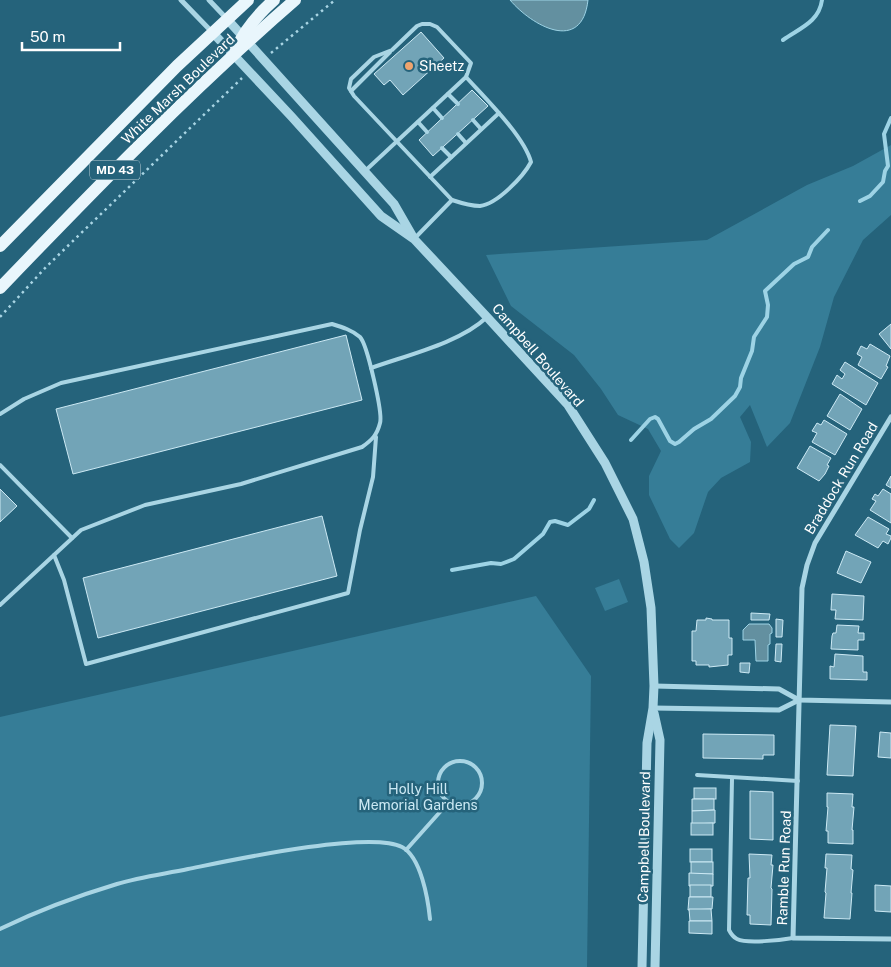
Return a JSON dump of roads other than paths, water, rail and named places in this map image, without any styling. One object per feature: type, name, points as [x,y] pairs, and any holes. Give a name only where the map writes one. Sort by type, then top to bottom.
[{"type":"main road","name":"White Marsh Boulevard","points":[[0,246],[177,66],[248,0]]},
{"type":"main road","points":[[234,55],[245,39],[256,15],[274,0]]},
{"type":"main road","name":"White Marsh Boulevard","points":[[245,39],[295,0]]},
{"type":"main road","name":"White Marsh Boulevard","points":[[0,288],[93,191],[234,55]]},
{"type":"street","name":"Campbell Boulevard","points":[[181,0],[382,216],[414,239],[568,405],[605,463],[633,519],[644,562],[651,608],[654,686],[653,708],[647,743],[642,967]]},
{"type":"street","name":"Campbell Boulevard","points":[[209,0],[394,204],[414,239]]},
{"type":"street","name":"Braddock Run Road","points":[[799,700],[802,588],[807,565],[815,543],[824,527],[891,417]]},
{"type":"street","points":[[654,686],[779,689],[799,700],[891,702]]},
{"type":"street","points":[[653,708],[779,710],[799,700]]},
{"type":"street","name":"Ramble Run Road","points":[[799,700],[793,938],[891,939]]},
{"type":"street","name":"Campbell Boulevard","points":[[653,708],[660,740],[655,967]]},
{"type":"lane","points":[[351,91],[417,26],[422,24],[430,24],[437,27],[471,63],[466,78],[365,171]]},
{"type":"lane","points":[[392,50],[374,57],[351,79],[349,88],[396,142],[452,200],[481,206],[492,202],[526,172],[531,162],[528,153],[499,113],[466,78]]},
{"type":"lane","points":[[448,94],[458,104]]},
{"type":"lane","points":[[433,108],[442,118]]},
{"type":"lane","points":[[430,177],[499,113]]},
{"type":"lane","points":[[473,120],[481,129]]},
{"type":"lane","points":[[418,122],[427,132]]},
{"type":"lane","points":[[458,134],[466,143]]},
{"type":"lane","points":[[442,148],[451,157]]},
{"type":"lane","points":[[414,239],[452,200]]},
{"type":"lane","points":[[371,368],[458,337],[476,327],[487,317]]},
{"type":"lane","points":[[0,414],[24,399],[62,383],[332,324],[348,329],[361,338],[371,368],[381,421],[376,437],[373,477],[360,530],[348,593],[86,664],[64,580],[54,555]]},
{"type":"lane","points":[[0,605],[81,530],[145,505],[241,484],[334,457],[362,447],[376,437]]},
{"type":"lane","points":[[0,464],[72,538]]},
{"type":"lane","points":[[455,761],[464,761],[472,764],[482,778],[482,790],[478,797],[472,803],[465,805],[459,806],[448,803],[441,796],[438,789],[438,776],[441,770],[447,764],[455,761]]},
{"type":"lane","points":[[697,775],[798,781]]},
{"type":"lane","points":[[732,778],[729,930],[734,937],[743,940],[793,938]]},
{"type":"lane","points":[[406,850],[448,803]]},
{"type":"lane","points":[[0,929],[62,903],[118,884],[245,857],[338,844],[390,843],[406,850],[418,866],[430,919]]},
{"type":"waterway","points":[[783,40],[813,19],[820,8],[822,0]]},
{"type":"waterway","points":[[860,201],[870,196],[883,182],[888,166],[884,134],[891,118]]},
{"type":"waterway","points":[[631,440],[650,419],[655,417],[670,441],[675,444],[711,419],[735,396],[752,351],[754,337],[767,317],[768,305],[765,291],[794,264],[808,257],[812,247],[828,230]]},
{"type":"waterway","points":[[452,570],[491,563],[501,564],[514,559],[543,534],[550,522],[555,521],[568,525],[589,509],[594,500]]},
{"type":"place","name":"Sheetz","points":[[409,66]]},
{"type":"park label","name":"Holly Hill Memorial Gardens","points":[[418,798]]}]
